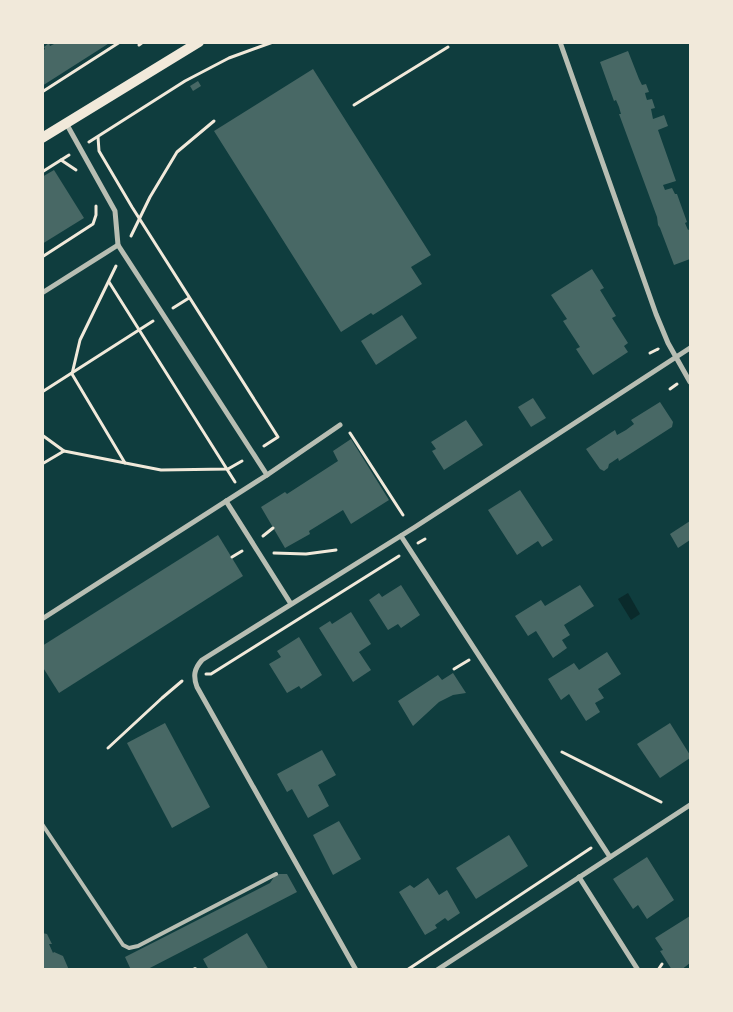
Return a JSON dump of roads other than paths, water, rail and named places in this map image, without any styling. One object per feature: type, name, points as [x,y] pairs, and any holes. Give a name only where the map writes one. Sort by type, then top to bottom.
[{"type":"main road","points":[[42,138],[198,42]]},
{"type":"street","points":[[560,42],[656,314],[668,343],[690,382]]},
{"type":"street","points":[[66,123],[115,211],[118,244],[267,475]]},
{"type":"street","points":[[42,293],[118,244]]},
{"type":"street","points":[[356,970],[197,687],[194,675],[198,665],[202,660],[401,536],[690,348]]},
{"type":"street","points":[[42,620],[267,475],[338,426]]},
{"type":"street","points":[[226,501],[291,604]]},
{"type":"street","points":[[401,536],[610,857]]},
{"type":"street","points":[[437,970],[690,805]]},
{"type":"street","points":[[579,877],[638,970]]},
{"type":"lane","points":[[42,824],[123,945],[129,948],[138,946],[276,874]]},
{"type":"water","points":[[628,593],[640,614],[631,620],[618,599]]}]
